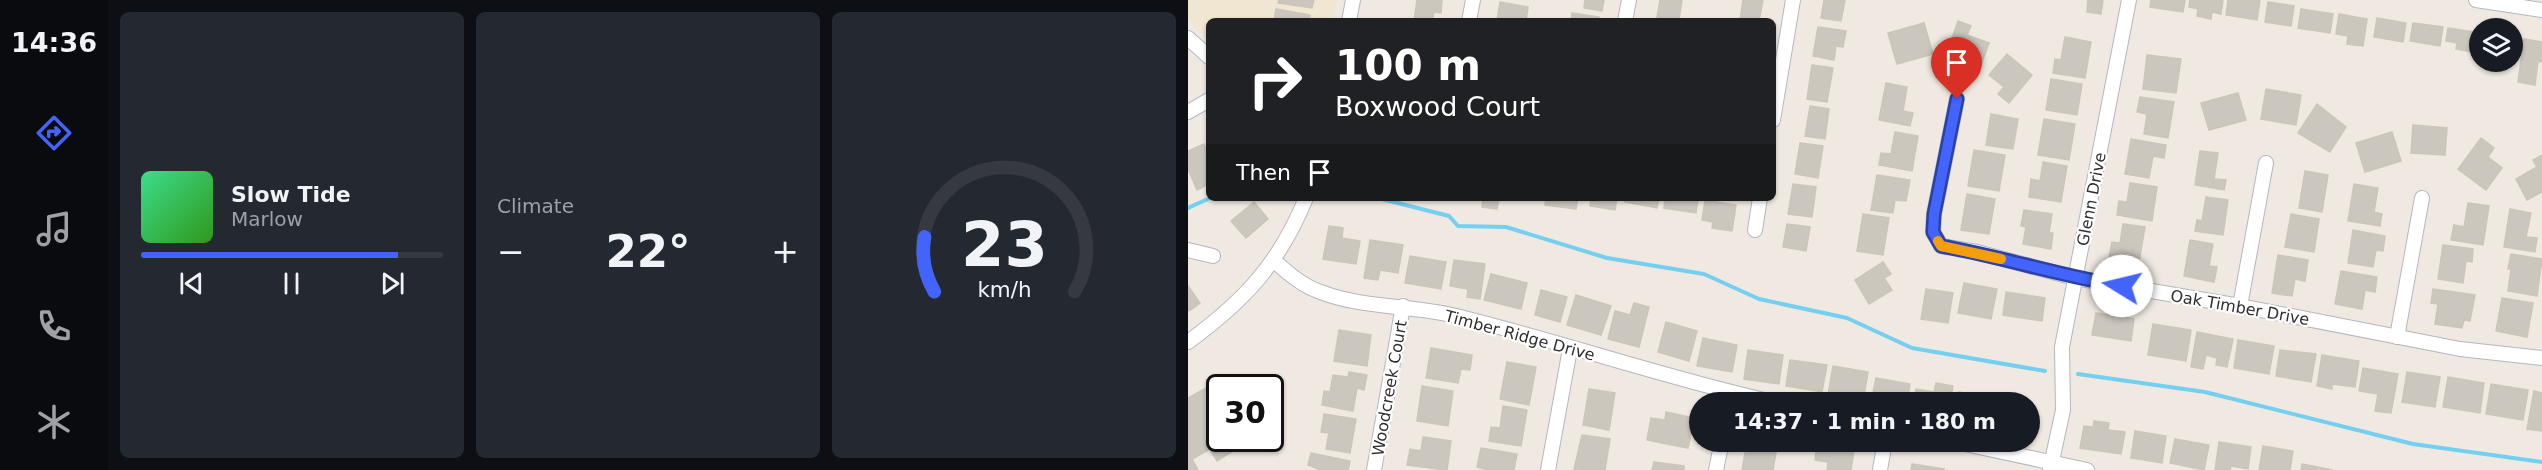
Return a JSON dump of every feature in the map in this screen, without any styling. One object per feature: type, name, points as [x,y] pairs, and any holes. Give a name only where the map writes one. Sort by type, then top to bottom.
[{"type":"street","points":[[1350,18],[1353,0]]},
{"type":"street","points":[[1470,18],[1473,0]]},
{"type":"street","points":[[1626,18],[1629,0]]},
{"type":"street","points":[[1776,102],[1793,0]]},
{"type":"street","name":"Glenn Drive","points":[[2051,466],[2063,410],[2062,347],[2129,0]]},
{"type":"street","points":[[2476,0],[2542,10]]},
{"type":"street","points":[[1188,38],[1206,54]]},
{"type":"street","name":"Oak Timber Drive","points":[[1957,99],[1934,214],[1933,232],[1941,246],[1977,252],[2075,278],[2240,306],[2460,349],[2542,358]]},
{"type":"street","points":[[1188,112],[1206,102]]},
{"type":"street","points":[[2240,306],[2266,163]]},
{"type":"street","points":[[2397,337],[2422,198]]},
{"type":"street","points":[[1188,342],[1227,313],[1255,285],[1273,260],[1304,201]]},
{"type":"street","points":[[1755,230],[1760,201]]},
{"type":"street","points":[[1188,250],[1213,256]]},
{"type":"street","name":"Timber Ridge Drive","points":[[1273,260],[1290,275],[1317,291],[1367,303],[1403,306],[1451,315],[1713,392]]},
{"type":"street","name":"Woodcreek Court","points":[[1374,470],[1403,306]]},
{"type":"street","points":[[1548,470],[1570,349]]},
{"type":"street","points":[[1716,470],[1720,452]]},
{"type":"street","points":[[1880,470],[1883,452]]},
{"type":"street","points":[[1995,452],[2051,466],[2087,470]]},
{"type":"shaded area","points":[[1188,0],[1337,0],[1334,18],[1206,18],[1206,39],[1188,19]]},
{"type":"building","points":[[1279,0],[1314,0],[1312,8],[1278,3]]},
{"type":"building","points":[[1417,0],[1442,0],[1441,13],[1434,12],[1433,18],[1414,18]]},
{"type":"building","points":[[1585,0],[1604,0],[1602,11],[1584,8]]},
{"type":"building","points":[[1660,0],[1682,0],[1679,18],[1657,17]]},
{"type":"building","points":[[1743,0],[1763,0],[1760,18],[1740,18]]},
{"type":"building","points":[[1824,0],[1845,0],[1841,21],[1821,18]]},
{"type":"building","points":[[2088,0],[2103,0],[2101,14],[2087,12]]},
{"type":"building","points":[[2151,0],[2185,0],[2183,12],[2150,7]]},
{"type":"building","points":[[2190,0],[2223,0],[2221,14],[2212,12],[2211,19],[2197,16],[2198,9],[2189,7]]},
{"type":"building","points":[[2228,0],[2260,0],[2257,20],[2226,15]]},
{"type":"building","points":[[1500,2],[1528,7],[1526,18],[1497,18]]},
{"type":"building","points":[[2268,2],[2294,6],[2291,26],[2265,22]]},
{"type":"building","points":[[1276,9],[1310,15],[1310,18],[1274,18]]},
{"type":"building","points":[[2301,9],[2333,14],[2330,33],[2298,28]]},
{"type":"building","points":[[1572,13],[1599,17],[1599,18],[1571,18]]},
{"type":"building","points":[[2339,14],[2367,19],[2363,46],[2347,44],[2348,36],[2336,34]]},
{"type":"building","points":[[2377,18],[2406,23],[2403,42],[2374,37]]},
{"type":"building","points":[[1958,21],[1971,26],[1967,35],[1989,43],[1981,65],[1947,53]]},
{"type":"building","points":[[1924,23],[1933,54],[1897,64],[1888,33]]},
{"type":"building","points":[[2413,23],[2443,27],[2440,46],[2410,41]]},
{"type":"building","points":[[1818,27],[1846,31],[1843,47],[1836,46],[1834,60],[1813,56]]},
{"type":"building","points":[[2448,28],[2469,31],[2469,51],[2456,49],[2457,43],[2446,41]]},
{"type":"building","points":[[2065,37],[2091,42],[2085,78],[2053,73],[2055,59],[2061,60]]},
{"type":"building","points":[[2524,39],[2542,42],[2542,62],[2538,61],[2535,85],[2518,82],[2519,72],[2523,72]]},
{"type":"building","points":[[2007,54],[2032,75],[2009,103],[1998,94],[2004,87],[1989,75]]},
{"type":"building","points":[[2147,55],[2181,59],[2176,93],[2143,89]]},
{"type":"building","points":[[1812,65],[1833,68],[1827,102],[1807,99]]},
{"type":"building","points":[[2051,79],[2082,84],[2077,115],[2046,110]]},
{"type":"building","points":[[1886,83],[1907,87],[1903,111],[1913,113],[1910,126],[1879,120]]},
{"type":"building","points":[[2266,89],[2301,95],[2296,125],[2261,119]]},
{"type":"building","points":[[2238,93],[2246,120],[2209,130],[2201,103]]},
{"type":"building","points":[[2140,97],[2174,102],[2168,138],[2144,134],[2147,114],[2137,112]]},
{"type":"building","points":[[2317,104],[2346,127],[2330,152],[2298,133]]},
{"type":"building","points":[[1810,106],[1829,109],[1825,139],[1805,136]]},
{"type":"building","points":[[1991,114],[2018,119],[2013,149],[1986,145]]},
{"type":"building","points":[[2044,119],[2075,124],[2069,160],[2038,155]]},
{"type":"building","points":[[2413,125],[2447,128],[2445,155],[2411,153]]},
{"type":"building","points":[[1895,132],[1918,136],[1912,171],[1879,165],[1881,153],[1891,154]]},
{"type":"building","points":[[2392,132],[2401,161],[2365,172],[2356,143]]},
{"type":"building","points":[[2481,138],[2494,148],[2488,157],[2502,168],[2486,190],[2458,169]]},
{"type":"building","points":[[2131,139],[2166,145],[2164,158],[2153,156],[2149,178],[2125,174]]},
{"type":"building","points":[[1800,143],[1823,146],[1818,178],[1795,174]]},
{"type":"building","points":[[1204,144],[1206,149],[1206,186],[1197,190],[1188,169],[1188,151]]},
{"type":"building","points":[[1974,150],[2005,155],[1999,191],[1968,186]]},
{"type":"building","points":[[2200,151],[2218,153],[2214,179],[2226,180],[2224,190],[2195,185]]},
{"type":"building","points":[[2542,155],[2542,192],[2527,200],[2516,179],[2537,167],[2533,160]]},
{"type":"building","points":[[2043,162],[2067,166],[2061,202],[2029,197],[2031,179],[2040,181]]},
{"type":"building","points":[[2305,171],[2328,175],[2322,212],[2299,208]]},
{"type":"building","points":[[1877,175],[1910,180],[1906,201],[1895,200],[1893,213],[1871,210]]},
{"type":"building","points":[[2130,183],[2157,187],[2152,221],[2117,215],[2119,201],[2127,202]]},
{"type":"building","points":[[1793,184],[1816,187],[1812,217],[1788,214]]},
{"type":"building","points":[[2354,184],[2378,188],[2374,212],[2382,214],[2380,226],[2348,221]]},
{"type":"building","points":[[1967,194],[1995,199],[1989,234],[1961,230]]},
{"type":"building","points":[[2206,197],[2228,200],[2223,235],[2195,231],[2197,220],[2202,221]]},
{"type":"building","points":[[1483,201],[1498,201],[1497,209],[1482,207]]},
{"type":"building","points":[[1546,201],[1577,201],[1576,209],[1545,205]]},
{"type":"building","points":[[1591,201],[1616,201],[1615,210],[1590,206]]},
{"type":"building","points":[[1625,201],[1658,201],[1657,208]]},
{"type":"building","points":[[1665,201],[1698,201],[1696,213],[1664,208]]},
{"type":"building","points":[[1705,201],[1736,205],[1732,231],[1712,228],[1713,222],[1702,220]]},
{"type":"building","points":[[1254,202],[1268,219],[1246,238],[1231,221]]},
{"type":"building","points":[[2468,203],[2489,206],[2483,245],[2451,240],[2454,225],[2464,227]]},
{"type":"building","points":[[2510,209],[2531,213],[2526,237],[2537,238],[2535,252],[2504,247]]},
{"type":"building","points":[[2024,210],[2052,214],[2049,233],[2053,233],[2051,249],[2023,244],[2026,227],[2021,226]]},
{"type":"building","points":[[1863,214],[1889,218],[1883,255],[1857,251]]},
{"type":"building","points":[[2291,214],[2319,219],[2314,252],[2285,247]]},
{"type":"building","points":[[1787,224],[1810,227],[1806,251],[1783,247]]},
{"type":"building","points":[[2123,224],[2145,227],[2139,262],[2109,257],[2112,242],[2120,243]]},
{"type":"building","points":[[1329,226],[1343,228],[1342,238],[1360,241],[1356,264],[1323,259]]},
{"type":"building","points":[[2353,230],[2385,236],[2383,251],[2376,250],[2373,267],[2348,263]]},
{"type":"building","points":[[1370,240],[1403,245],[1398,273],[1380,270],[1378,280],[1364,278]]},
{"type":"building","points":[[2190,240],[2213,244],[2209,266],[2217,267],[2214,282],[2184,276]]},
{"type":"building","points":[[2443,245],[2473,249],[2472,262],[2466,261],[2463,283],[2438,279]]},
{"type":"building","points":[[2511,254],[2542,259],[2537,296],[2508,291]]},
{"type":"building","points":[[2278,255],[2308,260],[2305,281],[2295,279],[2292,296],[2272,293]]},
{"type":"building","points":[[1410,256],[1446,262],[1441,289],[1405,283]]},
{"type":"building","points":[[1454,260],[1485,264],[1480,299],[1467,297],[1468,289],[1450,286]]},
{"type":"building","points":[[1883,262],[1891,274],[1884,278],[1892,290],[1869,304],[1855,280]]},
{"type":"building","points":[[2341,271],[2377,277],[2375,292],[2365,290],[2362,309],[2335,304]]},
{"type":"building","points":[[1491,274],[1527,283],[1521,309],[1484,300]]},
{"type":"building","points":[[1964,283],[1997,289],[1991,319],[1958,313]]},
{"type":"building","points":[[1188,286],[1200,303],[1189,311],[1188,310]]},
{"type":"building","points":[[1926,289],[1953,293],[1948,323],[1921,319]]},
{"type":"building","points":[[2433,289],[2475,295],[2470,321],[2464,320],[2462,328],[2435,324],[2438,304],[2431,303]]},
{"type":"building","points":[[1541,290],[1567,297],[1560,322],[1535,315]]},
{"type":"building","points":[[2006,292],[2045,298],[2042,321],[2003,315]]},
{"type":"building","points":[[1576,295],[1611,306],[1601,335],[1567,325]]},
{"type":"building","points":[[2502,298],[2533,303],[2527,337],[2496,331]]},
{"type":"building","points":[[1634,303],[1649,307],[1639,347],[1608,339],[1615,311],[1630,315]]},
{"type":"building","points":[[2096,313],[2134,319],[2131,341],[2092,335]]},
{"type":"building","points":[[1666,322],[1697,331],[1689,361],[1658,352]]},
{"type":"building","points":[[2153,324],[2191,330],[2186,361],[2148,355]]},
{"type":"building","points":[[1339,330],[1371,335],[1367,366],[1334,361]]},
{"type":"building","points":[[2197,332],[2233,339],[2227,367],[2216,365],[2217,358],[2206,355],[2203,369],[2191,367]]},
{"type":"building","points":[[1703,338],[1737,345],[1732,372],[1697,366]]},
{"type":"building","points":[[2238,340],[2274,346],[2269,374],[2234,368]]},
{"type":"building","points":[[1431,348],[1472,355],[1470,370],[1461,369],[1458,383],[1426,378]]},
{"type":"building","points":[[1748,350],[1783,355],[1779,384],[1744,379]]},
{"type":"building","points":[[2280,350],[2316,354],[2311,382],[2276,376]]},
{"type":"building","points":[[2322,355],[2359,361],[2355,387],[2332,384],[2332,389],[2317,386]]},
{"type":"building","points":[[1790,360],[1827,365],[1822,392],[1786,386]]},
{"type":"building","points":[[1507,362],[1536,367],[1529,405],[1500,399]]},
{"type":"building","points":[[1833,366],[1868,372],[1865,392],[1829,392]]},
{"type":"building","points":[[2363,368],[2398,374],[2391,413],[2375,411],[2378,394],[2359,391]]},
{"type":"building","points":[[1349,372],[1367,375],[1364,390],[1357,388],[1353,411],[1322,405],[1324,391],[1330,392],[1333,375],[1348,377]]},
{"type":"building","points":[[2407,372],[2440,377],[2435,407],[2402,402]]},
{"type":"building","points":[[2448,377],[2484,383],[2480,413],[2443,407]]},
{"type":"building","points":[[1876,378],[1910,384],[1909,392],[1873,392]]},
{"type":"building","points":[[1936,383],[1953,386],[1952,392],[1934,392]]},
{"type":"building","points":[[2491,384],[2528,390],[2523,420],[2486,414]]},
{"type":"building","points":[[1422,386],[1453,391],[1448,426],[1417,421]]},
{"type":"building","points":[[1206,388],[1206,451],[1192,459],[1198,470],[1188,470],[1188,398]]},
{"type":"building","points":[[1589,389],[1615,393],[1609,430],[1583,425]]},
{"type":"building","points":[[1916,389],[1934,392],[1916,392]]},
{"type":"building","points":[[2534,391],[2542,393],[2542,431],[2527,429]]},
{"type":"building","points":[[1503,406],[1527,410],[1521,446],[1489,441],[1491,427],[1500,428]]},
{"type":"building","points":[[1666,412],[1689,417],[1688,448],[1647,440],[1651,418],[1665,420]]},
{"type":"building","points":[[1324,414],[1356,419],[1350,453],[1326,449],[1329,433],[1321,432]]},
{"type":"building","points":[[2094,421],[2109,423],[2108,430],[2125,432],[2121,454],[2080,448],[2084,426],[2093,427]]},
{"type":"building","points":[[2135,431],[2166,436],[2162,463],[2131,458]]},
{"type":"building","points":[[1582,435],[1610,439],[1605,470],[1574,469]]},
{"type":"building","points":[[1423,437],[1451,441],[1447,470],[1407,465],[1410,449],[1421,451]]},
{"type":"building","points":[[2175,439],[2209,445],[2204,470],[2170,463]]},
{"type":"building","points":[[2219,442],[2251,447],[2248,469],[2231,466],[2230,470],[2215,470]]},
{"type":"building","points":[[2263,446],[2293,451],[2290,470],[2259,470]]},
{"type":"building","points":[[1481,448],[1517,454],[1514,470],[1488,470],[1477,467]]},
{"type":"building","points":[[1212,452],[1231,452],[1217,461]]},
{"type":"building","points":[[1776,452],[1773,470],[1742,470],[1745,453]]},
{"type":"building","points":[[1816,452],[1854,452],[1851,470],[1827,470],[1828,462],[1815,460]]},
{"type":"building","points":[[1311,453],[1350,461],[1348,470],[1321,470],[1308,465]]},
{"type":"building","points":[[1654,462],[1684,466],[1684,470],[1652,470]]},
{"type":"building","points":[[1912,464],[1944,469],[1944,470],[1911,470]]},
{"type":"building","points":[[2302,464],[2333,470],[2301,470]]},
{"type":"waterway","points":[[1188,208],[1206,200]]},
{"type":"waterway","points":[[1390,201],[1449,216],[1458,226],[1506,227],[1607,258],[1704,274],[1759,299],[1847,318],[1912,348],[2045,371]]},
{"type":"waterway","points":[[2078,374],[2205,392],[2413,444],[2542,462]]},
{"type":"slow traffic","points":[[1938,241],[1941,246],[2001,259]]},
{"type":"route","points":[[1957,99],[1934,214],[1933,232],[1941,246],[1977,252],[2075,278],[2122,286]]}]
